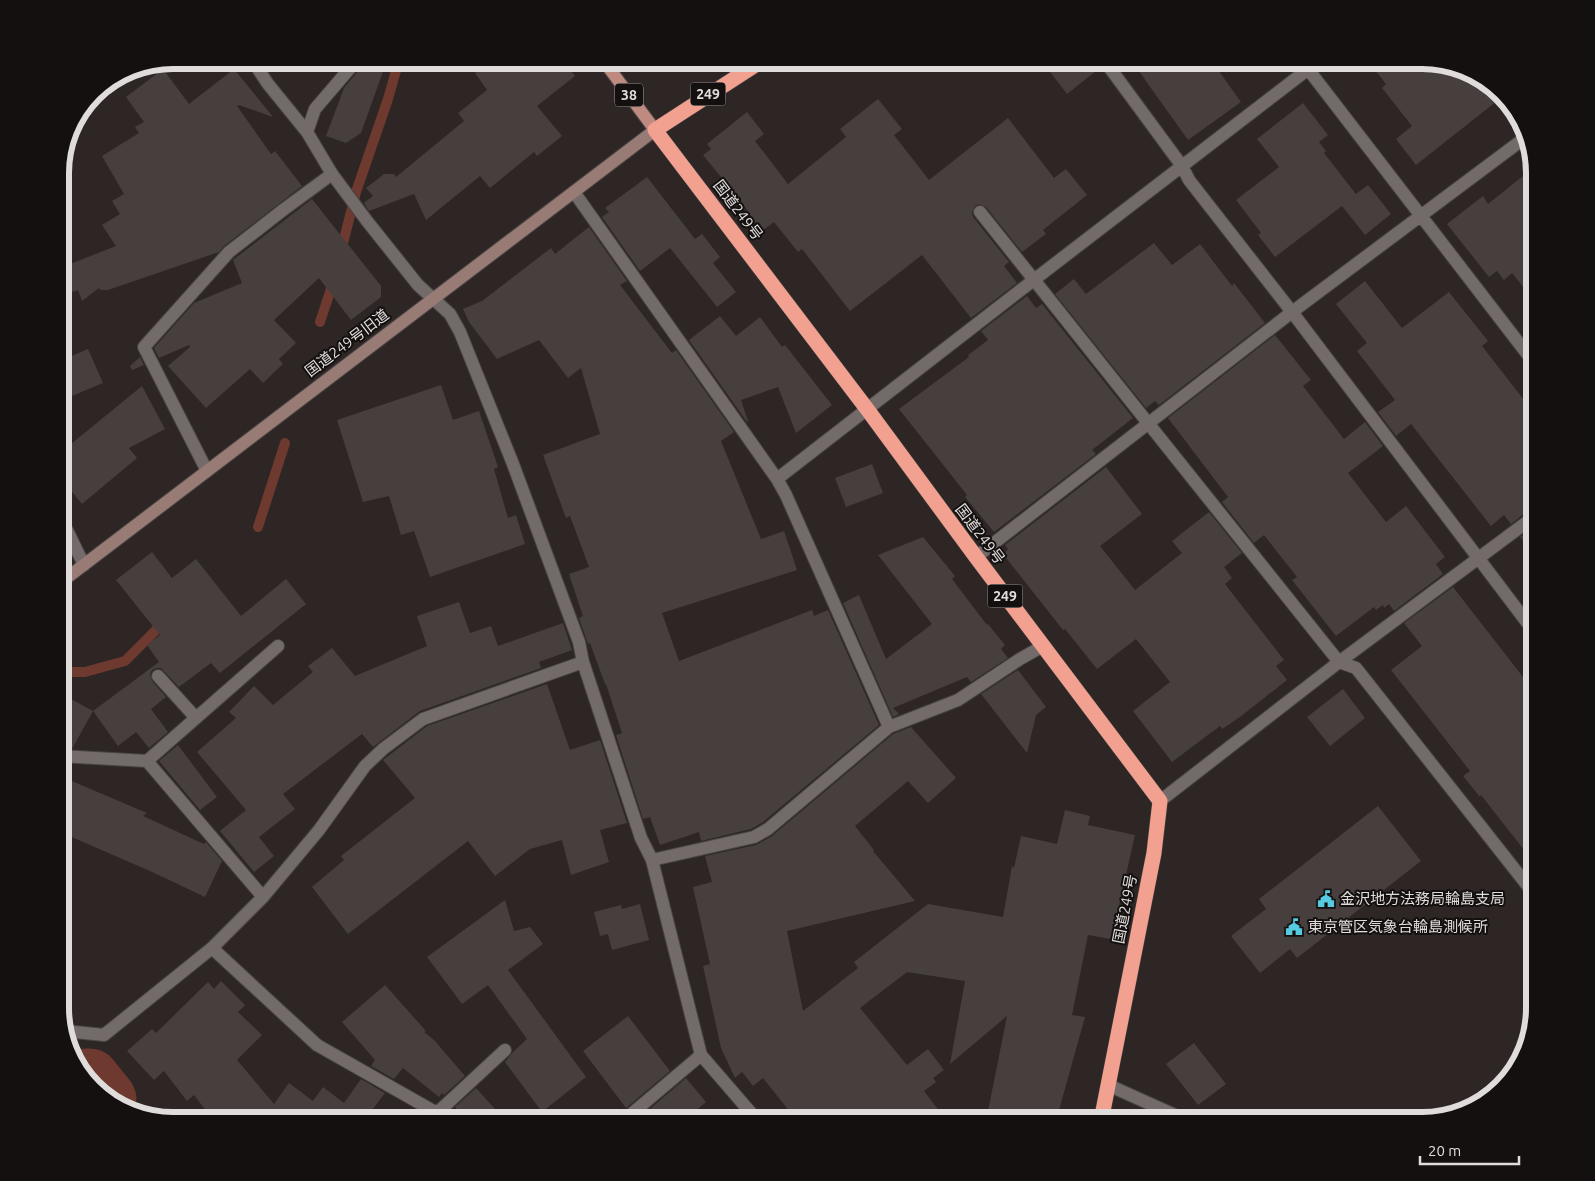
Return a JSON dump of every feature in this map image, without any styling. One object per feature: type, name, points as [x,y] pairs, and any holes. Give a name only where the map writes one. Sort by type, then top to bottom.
[{"type":"highway","name":"249","points":[[655,130],[749,69]]},
{"type":"highway","name":"国道249号","points":[[655,130],[1160,801],[1154,853],[1103,1112]]},
{"type":"main road","name":"38","points":[[610,69],[655,130]]},
{"type":"street","points":[[258,69],[307,132],[335,177],[367,222],[418,285],[450,314],[460,332],[513,464],[579,642],[583,662],[641,838],[652,860],[701,1055],[750,1112]]},
{"type":"street","points":[[307,132],[315,109],[349,69]]},
{"type":"street","points":[[1111,69],[1182,166],[1190,180],[1526,621]]},
{"type":"street","points":[[778,479],[1182,166],[1299,69]]},
{"type":"street","points":[[1307,69],[1526,352]]},
{"type":"street","name":"国道249号旧道","points":[[69,576],[655,130]]},
{"type":"street","points":[[976,557],[1292,312],[1521,141]]},
{"type":"street","points":[[207,471],[144,347],[229,252],[283,210],[335,177]]},
{"type":"street","points":[[574,192],[778,479],[889,728]]},
{"type":"street","points":[[980,212],[1339,662],[1356,668],[1526,885]]},
{"type":"street","points":[[1160,801],[1339,662],[1526,523]]},
{"type":"street","points":[[69,534],[84,565]]},
{"type":"street","points":[[69,757],[147,761],[278,646]]},
{"type":"street","points":[[652,860],[754,837],[768,829],[889,728],[958,700],[1043,646]]},
{"type":"street","points":[[72,1032],[104,1035],[212,948],[263,897],[319,830],[365,766],[423,720],[583,662]]},
{"type":"street","points":[[158,676],[196,718]]},
{"type":"street","points":[[147,761],[263,897]]},
{"type":"street","points":[[212,948],[317,1045],[431,1112]]},
{"type":"street","points":[[445,1112],[505,1050]]},
{"type":"street","points":[[634,1112],[701,1055]]},
{"type":"street","points":[[1108,1085],[1168,1112]]},
{"type":"building","points":[[234,69],[273,117],[239,105],[237,106],[271,154],[275,151],[302,186],[224,246],[219,252],[108,290],[100,290],[99,288],[82,301],[78,290],[69,293],[69,264],[116,246],[102,225],[120,214],[112,201],[124,194],[102,156],[139,133],[135,127],[144,122],[126,97],[164,70],[189,104]]},
{"type":"building","points":[[360,69],[384,69],[361,133],[346,143],[326,136],[344,88]]},
{"type":"building","points":[[480,69],[570,69],[575,76],[537,106],[562,136],[537,156],[534,152],[490,188],[480,176],[426,220],[414,194],[369,211],[364,203],[373,196],[366,188],[384,174],[394,174],[396,177],[464,121],[458,113],[487,90],[475,73]]},
{"type":"building","points":[[1048,69],[1099,69],[1067,94]]},
{"type":"building","points":[[1137,69],[1217,69],[1241,102],[1188,140]]},
{"type":"building","points":[[1374,69],[1436,70],[1455,74],[1474,83],[1497,101],[1416,165],[1396,139],[1412,126],[1382,88],[1386,84]]},
{"type":"building","points":[[878,99],[902,129],[894,135],[929,180],[1008,118],[1054,178],[1066,169],[1087,195],[1043,230],[1046,234],[1022,252],[986,207],[979,204],[975,206],[972,213],[973,217],[1009,262],[1004,266],[1017,283],[971,318],[922,255],[850,311],[802,249],[798,252],[774,222],[762,231],[703,155],[711,149],[707,144],[747,112],[764,134],[755,141],[788,184],[846,137],[840,129]]},
{"type":"building","points":[[1303,103],[1328,135],[1319,142],[1326,151],[1324,153],[1356,194],[1368,185],[1391,214],[1365,235],[1342,206],[1275,257],[1258,235],[1261,233],[1236,200],[1279,167],[1257,139]]},
{"type":"building","points":[[1523,176],[1526,180],[1526,291],[1512,273],[1504,280],[1497,271],[1489,277],[1447,224],[1483,196],[1488,204]]},
{"type":"building","points":[[647,177],[695,239],[702,234],[720,257],[713,263],[736,292],[717,307],[670,248],[640,271],[602,217],[609,212],[605,208]]},
{"type":"building","points":[[312,199],[381,286],[381,297],[351,320],[319,278],[274,320],[296,343],[279,359],[283,364],[263,383],[250,369],[206,408],[168,366],[190,347],[189,345],[159,358],[154,348],[194,303],[242,283],[233,260]]},
{"type":"building","points":[[589,227],[627,281],[620,285],[672,353],[676,350],[734,432],[721,441],[761,539],[784,531],[797,570],[662,613],[679,661],[812,610],[814,616],[828,610],[879,725],[763,822],[751,829],[701,841],[699,832],[660,845],[650,817],[643,819],[616,735],[622,733],[606,684],[590,643],[588,644],[579,618],[583,616],[569,574],[589,567],[570,516],[566,518],[543,455],[600,434],[581,368],[568,378],[539,340],[497,359],[469,322],[463,309],[482,301],[551,248],[555,254]]},
{"type":"building","points":[[1154,243],[1172,265],[1200,244],[1232,286],[1234,283],[1265,323],[1159,405],[1155,401],[1146,408],[1055,294],[1074,279],[1086,294]]},
{"type":"building","points":[[1365,281],[1402,328],[1449,292],[1488,341],[1482,346],[1526,402],[1526,512],[1511,524],[1504,515],[1491,526],[1411,424],[1396,436],[1378,412],[1395,400],[1357,351],[1367,343],[1336,304]]},
{"type":"building","points":[[1027,296],[1036,308],[1042,304],[1133,418],[1092,450],[1096,454],[994,532],[965,497],[967,495],[899,409],[969,357],[968,355],[988,340],[981,331]]},
{"type":"building","points":[[720,316],[736,336],[760,317],[782,347],[785,345],[832,405],[796,433],[778,387],[741,400],[747,422],[689,340]]},
{"type":"building","points":[[1275,335],[1311,380],[1303,386],[1344,439],[1365,422],[1383,446],[1348,473],[1386,522],[1406,506],[1445,557],[1436,564],[1443,574],[1394,611],[1389,604],[1384,608],[1383,605],[1376,610],[1374,607],[1336,636],[1292,580],[1297,577],[1264,535],[1254,543],[1222,502],[1228,497],[1168,418]]},
{"type":"building","points":[[88,349],[103,383],[69,397],[69,357]]},
{"type":"building","points":[[140,357],[144,365],[132,370],[130,366]]},
{"type":"building","points":[[441,385],[453,420],[479,411],[498,467],[494,469],[508,518],[516,515],[525,544],[430,577],[414,531],[401,535],[389,496],[363,502],[337,420]]},
{"type":"building","points":[[142,386],[165,429],[129,448],[137,458],[82,504],[69,488],[69,446]]},
{"type":"building","points":[[872,464],[883,493],[846,507],[835,478]]},
{"type":"building","points":[[1106,467],[1142,514],[1100,546],[1135,590],[1182,553],[1172,541],[1209,512],[1242,553],[1224,567],[1232,578],[1225,584],[1284,660],[1276,666],[1287,680],[1240,717],[1222,729],[1220,726],[1172,762],[1133,711],[1170,682],[1136,639],[1097,669],[1065,629],[1063,630],[1003,554],[1008,549],[1005,545]]},
{"type":"building","points":[[1526,533],[1526,545],[1520,537]]},
{"type":"building","points":[[923,537],[955,576],[952,579],[987,625],[1005,645],[1001,649],[1008,658],[971,682],[967,677],[893,708],[899,714],[893,717],[843,603],[859,595],[886,659],[932,624],[878,555]]},
{"type":"building","points":[[152,552],[172,578],[196,559],[241,616],[286,579],[306,604],[220,673],[211,663],[179,687],[161,668],[152,670],[150,674],[152,681],[166,697],[151,709],[168,732],[149,748],[136,732],[118,746],[93,711],[159,662],[147,645],[160,635],[116,580]]},
{"type":"building","points":[[1453,587],[1526,678],[1526,852],[1481,795],[1480,797],[1463,776],[1470,771],[1391,670],[1422,646],[1404,623]]},
{"type":"building","points":[[459,602],[470,633],[491,626],[498,646],[563,623],[572,650],[539,662],[541,668],[420,711],[373,747],[362,734],[283,794],[295,809],[259,837],[274,856],[254,872],[220,831],[246,810],[197,752],[236,718],[229,712],[254,686],[273,705],[313,672],[308,666],[332,648],[355,676],[427,646],[417,616]]},
{"type":"building","points":[[1018,670],[1046,707],[1036,715],[1027,753],[981,694]]},
{"type":"building","points":[[547,684],[570,750],[600,740],[627,823],[600,830],[609,862],[571,875],[562,840],[530,849],[495,876],[468,841],[348,934],[312,887],[344,860],[341,856],[415,798],[383,760],[427,726]]},
{"type":"building","points":[[1343,689],[1365,718],[1330,746],[1307,717]]},
{"type":"building","points":[[69,698],[93,711],[72,749],[69,749]]},
{"type":"building","points":[[911,727],[956,778],[928,803],[908,781],[855,826],[873,851],[915,901],[787,931],[803,1011],[858,968],[854,962],[928,904],[1003,917],[1012,866],[1014,868],[1021,836],[1057,844],[1065,810],[1090,816],[1088,825],[1135,835],[1118,910],[1121,911],[1116,940],[1088,935],[1072,1015],[1085,1017],[1059,1112],[988,1112],[1007,1016],[950,1064],[965,981],[907,972],[860,1008],[907,1065],[928,1049],[944,1070],[933,1078],[936,1082],[924,1091],[940,1112],[790,1112],[763,1078],[753,1086],[742,1072],[735,1078],[721,1048],[703,966],[710,964],[693,887],[712,882],[705,856],[756,845],[772,836],[893,734]]},
{"type":"building","points":[[178,745],[217,797],[200,810],[159,761]]},
{"type":"building","points":[[69,780],[147,813],[143,816],[204,844],[206,842],[222,861],[205,897],[69,836]]},
{"type":"building","points":[[1378,806],[1421,861],[1297,958],[1290,949],[1260,973],[1231,936],[1266,909],[1259,899]]},
{"type":"building","points":[[505,900],[514,931],[530,927],[543,944],[508,970],[586,1077],[542,1112],[505,1062],[527,1039],[488,985],[462,1004],[427,957]]},
{"type":"building","points":[[640,904],[649,940],[612,950],[608,934],[600,936],[594,912],[621,905],[622,909]]},
{"type":"building","points":[[221,981],[245,1005],[238,1012],[262,1035],[237,1060],[274,1104],[289,1083],[313,1101],[323,1087],[344,1103],[361,1079],[385,1093],[371,1112],[207,1112],[194,1095],[187,1101],[164,1071],[154,1080],[127,1051],[152,1029],[156,1033],[208,982],[214,989]]},
{"type":"building","points":[[385,985],[426,1031],[424,1032],[434,1040],[465,1076],[444,1095],[442,1093],[439,1097],[403,1068],[394,1079],[371,1066],[375,1060],[342,1022]]},
{"type":"building","points":[[628,1016],[670,1071],[626,1108],[583,1051]]},
{"type":"building","points":[[1194,1043],[1226,1084],[1198,1105],[1166,1064]]},
{"type":"building","points":[[686,1078],[706,1102],[694,1112],[646,1112]]},
{"type":"building","points":[[476,1088],[498,1112],[459,1112],[455,1107]]},
{"type":"waterway","points":[[341,251],[356,192],[396,69]]},
{"type":"waterway","points":[[320,322],[334,280]]},
{"type":"waterway","points":[[258,527],[285,443]]},
{"type":"waterway","points":[[69,672],[85,672],[125,661],[158,628]]},
{"type":"place","name":"金沢地方法務局輪島支局","points":[[1326,899]]},
{"type":"place","name":"東京管区気象台輪島測候所","points":[[1294,927]]}]
